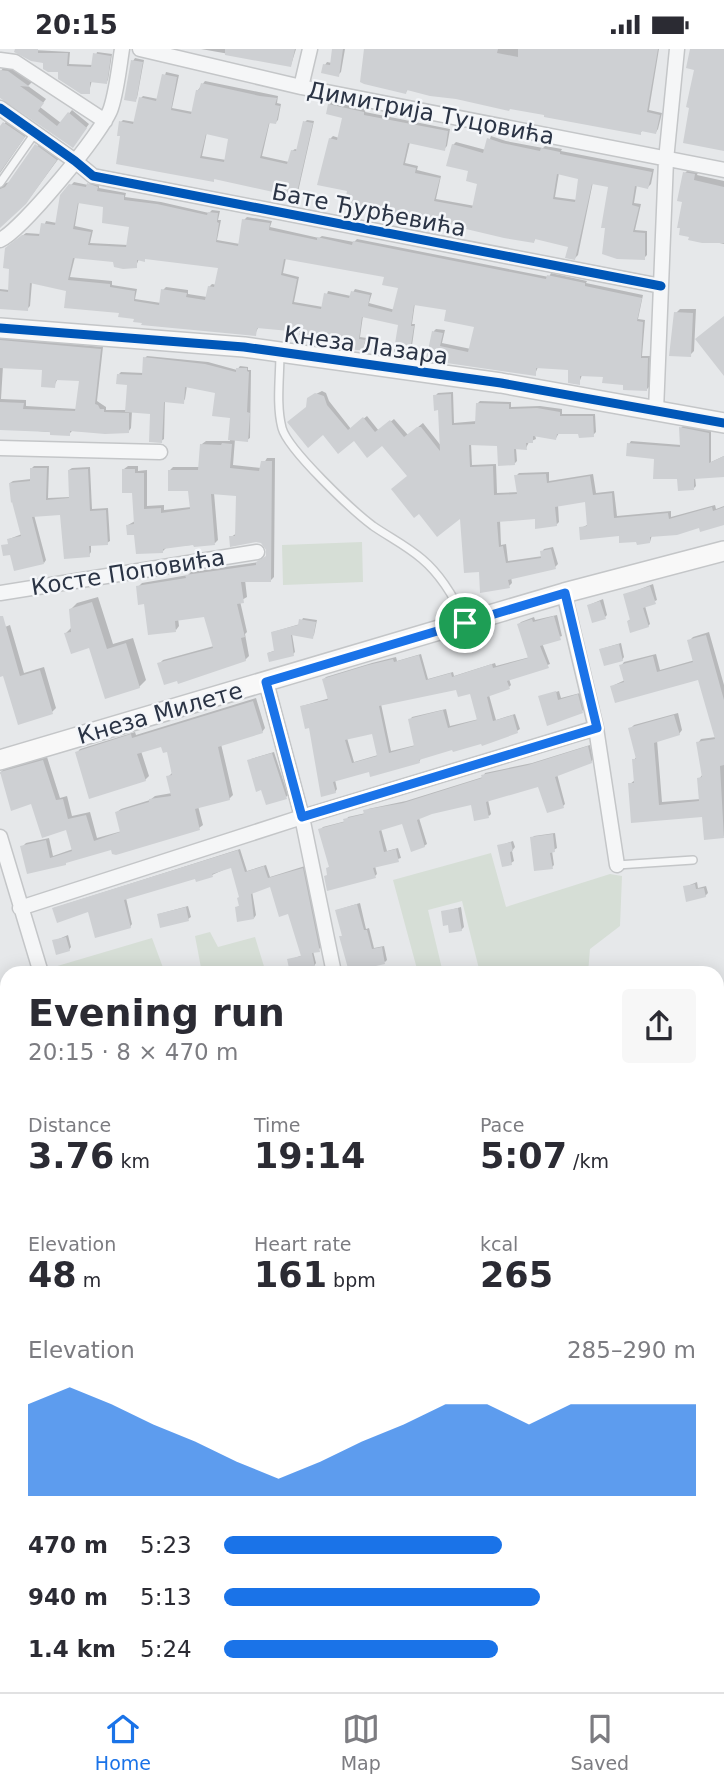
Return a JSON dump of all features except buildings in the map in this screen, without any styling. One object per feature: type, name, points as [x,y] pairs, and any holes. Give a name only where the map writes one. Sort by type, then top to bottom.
[{"type":"main road","name":"Кнеза Лазара","points":[[0,328],[244,347],[500,383],[724,423]]},
{"type":"main road","name":"Кнеза Милете","points":[[0,760],[565,593],[724,551]]},
{"type":"street","points":[[0,240],[18,227],[75,161],[105,121],[111,109],[122,49]]},
{"type":"street","name":"Димитрија Туцовића","points":[[140,49],[301,87],[724,170]]},
{"type":"street","points":[[301,87],[310,49]]},
{"type":"street","points":[[656,411],[666,160],[677,49]]},
{"type":"street","points":[[0,60],[15,62],[105,121]]},
{"type":"street","name":"Бате Ђурђевића","points":[[2,113],[36,133],[93,176],[661,286]]},
{"type":"street","points":[[0,448],[160,452]]},
{"type":"street","name":"Косте Поповића","points":[[0,593],[257,551]]},
{"type":"street","points":[[565,593],[597,728],[617,865]]},
{"type":"street","points":[[266,682],[302,817],[333,966]]},
{"type":"street","points":[[20,908],[302,817],[597,728]]},
{"type":"street","points":[[0,837],[39,966]]},
{"type":"lane","points":[[0,183],[36,133]]},
{"type":"lane","points":[[279,352],[280,414],[288,442],[311,468],[372,525],[402,544],[433,570],[457,605],[465,623]]},
{"type":"lane","points":[[617,865],[693,860]]},
{"type":"shaded area","points":[[362,542],[363,582],[283,585],[282,545]]},
{"type":"shaded area","points":[[491,853],[506,907],[610,874],[622,876],[620,926],[590,949],[589,966],[478,966],[462,901],[428,910],[441,966],[416,966],[393,880]]},
{"type":"shaded area","points":[[210,932],[218,947],[255,937],[264,966],[201,966],[195,936]]},
{"type":"shaded area","points":[[152,938],[162,966],[57,966]]},
{"type":"cycle path","points":[[0,108],[93,176],[661,286]]},
{"type":"cycle path","points":[[0,328],[244,347],[501,383],[724,423]]},
{"type":"route","points":[[565,593],[597,728],[302,817],[266,682],[465,623],[565,593]]}]
